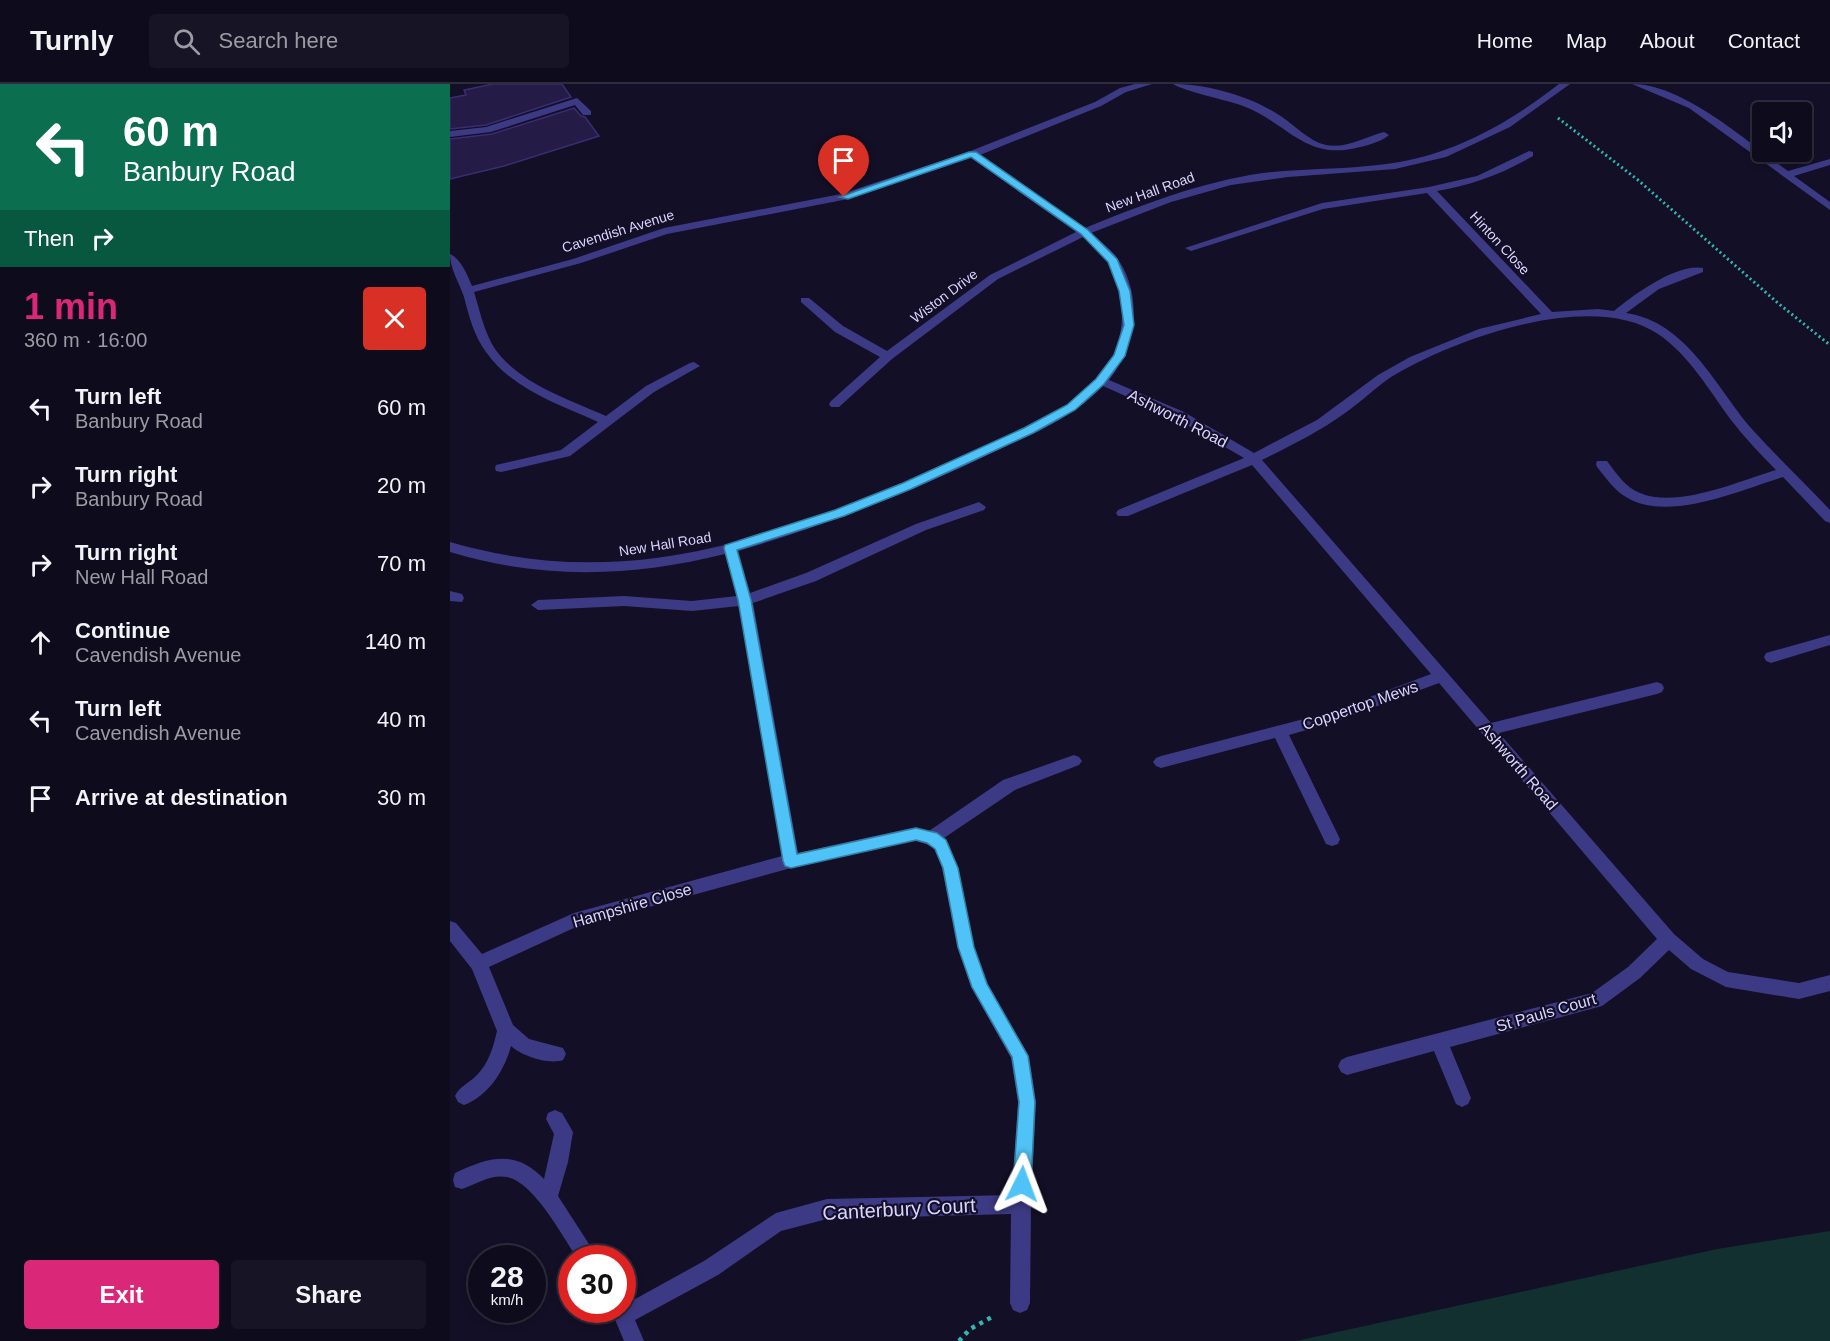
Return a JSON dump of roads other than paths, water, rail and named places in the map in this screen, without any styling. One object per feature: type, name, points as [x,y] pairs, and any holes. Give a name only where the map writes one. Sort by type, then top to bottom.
[{"type":"street","name":"Cavendish Avenue","points":[[469,290],[577,261],[664,231],[844,197],[972,154],[1098,104],[1123,90],[1147,84]]},
{"type":"street","points":[[1178,84],[1232,99],[1269,113],[1311,143],[1324,148],[1354,146],[1384,135]]},
{"type":"street","name":"New Hall Road","points":[[450,547],[489,560],[563,569],[612,567],[671,560],[730,548],[839,513],[969,459],[1071,408],[1100,381],[1119,356],[1129,325],[1125,291],[1113,261],[1084,232],[1199,189],[1253,178],[1395,166],[1433,158],[1493,135],[1540,105],[1565,84]]},
{"type":"street","points":[[1637,84],[1692,106],[1830,207]]},
{"type":"street","points":[[450,134],[487,130],[577,101],[587,113]]},
{"type":"street","points":[[972,154],[1084,232]]},
{"type":"street","points":[[1191,248],[1323,206],[1394,194],[1431,191],[1495,173],[1529,154]]},
{"type":"street","points":[[1786,175],[1830,162]]},
{"type":"street","name":"Hinton Close","points":[[1431,191],[1548,315]]},
{"type":"street","name":"Wiston Drive","points":[[835,404],[888,356],[994,277],[1084,232]]},
{"type":"street","points":[[450,257],[469,290],[481,335],[492,354],[508,370],[536,388],[606,421]]},
{"type":"street","points":[[1616,315],[1643,291],[1664,279],[1700,270]]},
{"type":"street","points":[[805,300],[839,329],[888,356]]},
{"type":"street","points":[[1123,513],[1254,459],[1300,436],[1342,409],[1386,375],[1429,352],[1476,334],[1548,315],[1601,312],[1657,328],[1677,342],[1692,356],[1746,430],[1830,518]]},
{"type":"street","points":[[501,468],[565,453],[650,388],[694,366]]},
{"type":"street","name":"Ashworth Road","points":[[1100,381],[1136,393],[1184,417],[1254,459],[1668,939],[1698,964],[1726,979],[1798,991],[1830,983]]},
{"type":"street","points":[[1602,464],[1617,484],[1636,498],[1659,504],[1682,502],[1786,472]]},
{"type":"street","points":[[538,605],[624,601],[692,606],[744,600],[811,577],[921,527],[979,507]]},
{"type":"street","points":[[730,548],[744,600],[791,861]]},
{"type":"street","points":[[1771,657],[1830,640]]},
{"type":"street","name":"Coppertop Mews","points":[[1161,762],[1329,718],[1440,677]]},
{"type":"street","points":[[1487,730],[1657,688]]},
{"type":"street","name":"Coppertop Mews","points":[[1280,732],[1332,839]]},
{"type":"street","points":[[1020,1304],[1021,1204],[1027,1102],[1020,1056],[980,987],[966,947],[950,868],[941,845],[931,838],[1009,785],[1074,761]]},
{"type":"street","name":"Hampshire Close","points":[[478,964],[574,920],[791,861],[916,834],[931,838]]},
{"type":"street","points":[[450,928],[478,964],[506,1031],[524,1046],[557,1054]]},
{"type":"street","name":"St Pauls Court","points":[[1347,1066],[1596,1000],[1628,978],[1668,939]]},
{"type":"street","points":[[464,1096],[483,1083],[498,1062],[506,1031]]},
{"type":"street","points":[[1439,1042],[1462,1098]]},
{"type":"street","points":[[548,1197],[559,1162],[564,1132],[555,1119]]},
{"type":"street","points":[[462,1180],[480,1171],[510,1168],[525,1175],[548,1197],[579,1245]]},
{"type":"street","name":"Canterbury Court","points":[[636,1306],[711,1268],[776,1223],[827,1209],[1021,1204]]},
{"type":"street","name":"Canterbury Court","points":[[627,1323],[634,1341]]}]
